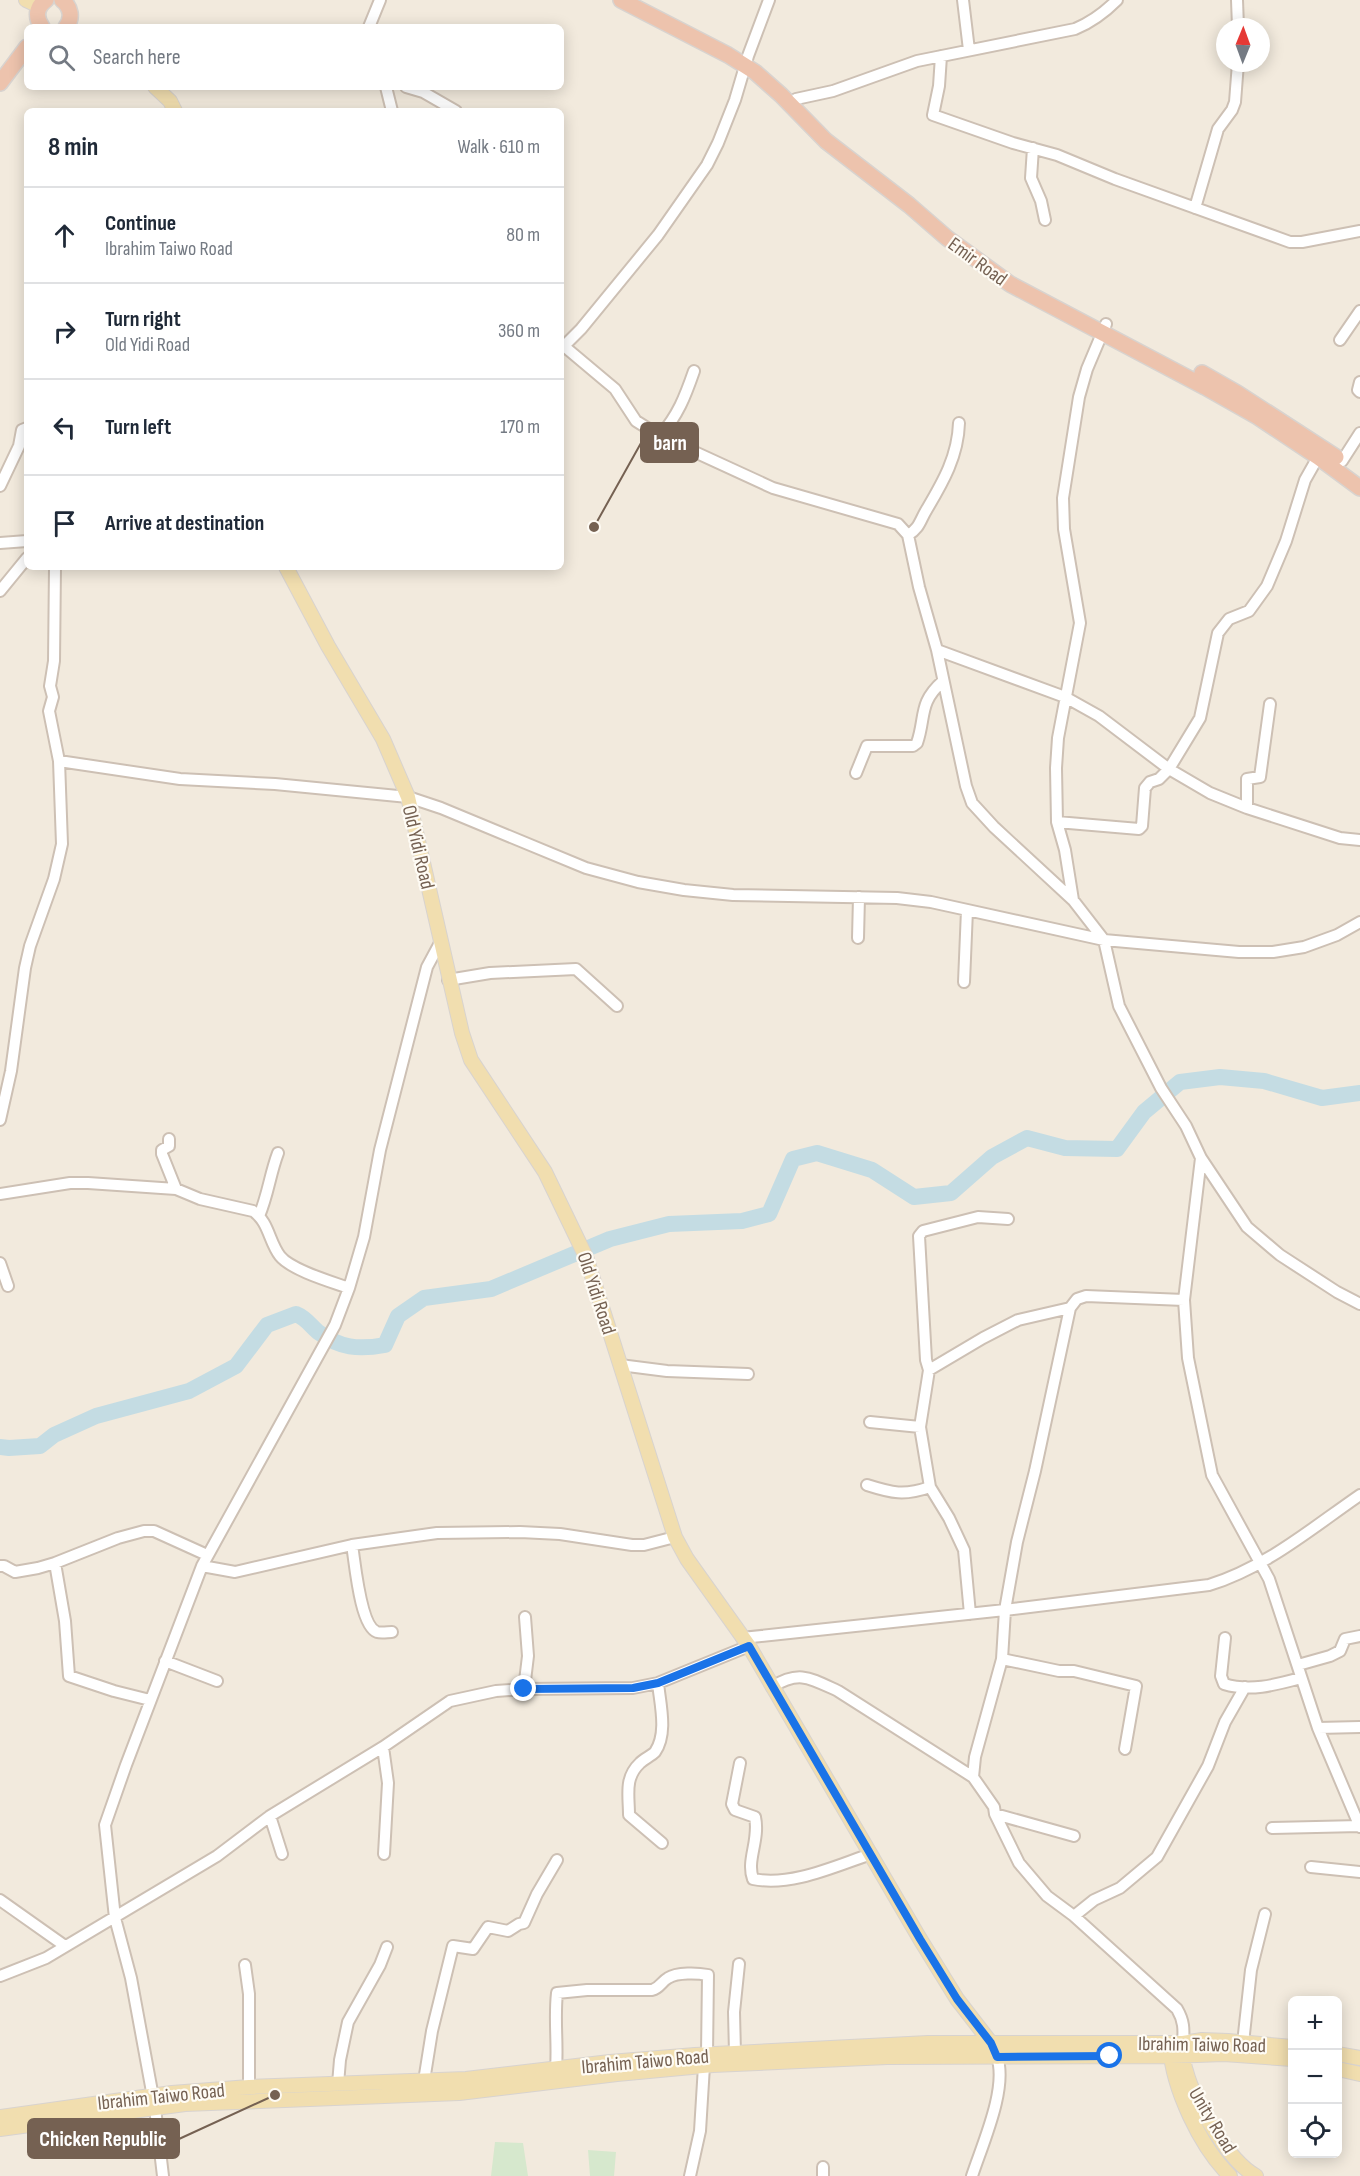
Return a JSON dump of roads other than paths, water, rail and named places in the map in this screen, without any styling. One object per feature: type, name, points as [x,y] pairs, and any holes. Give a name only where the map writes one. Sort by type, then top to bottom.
[{"type":"highway","points":[[62,0],[66,3],[70,23]]},
{"type":"highway","points":[[70,23],[82,0]]},
{"type":"highway","name":"Emir Road","points":[[621,0],[746,61],[761,65],[792,101],[831,136],[920,205],[958,238],[1037,289],[1258,417],[1360,488]]},
{"type":"highway","name":"Emir Road","points":[[639,0],[746,61]]},
{"type":"highway","points":[[0,84],[24,51]]},
{"type":"highway","points":[[0,96],[24,65]]},
{"type":"highway","name":"Emir Road","points":[[1104,328],[1238,393],[1342,461],[1360,476]]},
{"type":"main road","points":[[158,90],[170,101],[174,108]]},
{"type":"main road","name":"Old Yidi Road","points":[[288,570],[328,646],[383,739],[408,797],[448,980],[471,1060],[545,1172],[586,1257],[675,1537],[687,1559],[745,1642],[920,1939],[957,1999],[991,2043],[997,2057]]},
{"type":"main road","name":"Old Yidi Road","points":[[957,1999],[981,2057]]},
{"type":"main road","name":"Ibrahim Taiwo Road","points":[[0,2129],[249,2087],[498,2076],[610,2062],[886,2057],[1143,2056],[1177,2049],[1202,2040],[1288,2047]]},
{"type":"main road","name":"Ibrahim Taiwo Road","points":[[0,2116],[154,2102],[459,2093],[617,2074],[735,2053],[880,2045],[991,2043],[1177,2049],[1288,2059]]},
{"type":"main road","name":"Unity Road","points":[[1177,2049],[1174,2075],[1201,2138],[1215,2160],[1230,2176]]},
{"type":"main road","name":"Unity Road","points":[[1177,2049],[1191,2084],[1214,2130],[1233,2156],[1256,2176]]},
{"type":"main road","points":[[1191,2084],[1191,2071],[1198,2062],[1204,2058],[1224,2054]]},
{"type":"main road","points":[[1342,2055],[1360,2058]]},
{"type":"main road","points":[[1143,2056],[1164,2064],[1174,2075]]},
{"type":"main road","points":[[1342,2070],[1360,2074]]},
{"type":"main road","points":[[1201,2138],[1214,2130]]},
{"type":"street","points":[[370,24],[380,0]]},
{"type":"street","points":[[564,347],[658,235],[707,165],[718,144],[769,0]]},
{"type":"street","points":[[792,101],[832,91],[917,61],[1075,29],[1090,23],[1117,0]]},
{"type":"street","points":[[1237,0],[1238,18]]},
{"type":"street","points":[[962,1],[969,50]]},
{"type":"street","points":[[941,56],[939,86],[933,115],[1058,155],[1114,179],[1290,242],[1302,242],[1360,231]]},
{"type":"street","points":[[1195,208],[1218,129],[1235,102],[1237,72]]},
{"type":"street","points":[[387,90],[391,108]]},
{"type":"street","points":[[416,90],[451,108]]},
{"type":"street","points":[[1033,148],[1031,178],[1041,201],[1045,220]]},
{"type":"street","points":[[1340,340],[1360,311]]},
{"type":"street","points":[[1073,900],[1058,822],[1056,768],[1065,697],[1080,623],[1064,529],[1064,478],[1079,397],[1087,369],[1104,328]]},
{"type":"street","points":[[564,349],[615,389],[636,421],[660,436],[773,488],[898,524],[908,535],[919,587],[937,650],[966,786],[972,803],[994,827],[1073,900],[1104,940],[1119,1006],[1161,1088],[1186,1126],[1201,1158],[1247,1227],[1280,1255],[1360,1304]]},
{"type":"street","points":[[660,436],[673,421],[682,405],[694,371]]},
{"type":"street","points":[[1360,382],[1358,390],[1360,392]]},
{"type":"street","points":[[908,535],[921,524],[926,511],[944,483],[957,450],[959,423]]},
{"type":"street","points":[[0,486],[19,446],[24,429]]},
{"type":"street","points":[[1342,461],[1360,433]]},
{"type":"street","points":[[1058,822],[1139,829],[1144,823],[1146,788],[1150,782],[1159,779],[1169,769],[1200,718],[1218,633],[1229,619],[1249,611],[1267,586],[1286,541],[1305,480],[1318,457]]},
{"type":"street","points":[[0,543],[24,541]]},
{"type":"street","points":[[0,591],[24,562]]},
{"type":"street","points":[[0,1120],[11,1071],[25,968],[30,946],[54,879],[62,844],[59,761],[49,711],[53,697],[50,686],[54,661],[55,570]]},
{"type":"street","points":[[937,650],[1065,697],[1099,716],[1169,769],[1210,793],[1247,808],[1340,838],[1360,840]]},
{"type":"street","points":[[856,773],[867,746],[913,746],[917,743],[926,702],[932,690],[943,681]]},
{"type":"street","points":[[1247,808],[1247,778],[1260,777],[1263,771],[1262,756],[1270,704]]},
{"type":"street","points":[[59,761],[180,778],[275,784],[408,797],[441,808],[586,868],[638,882],[733,895],[897,898],[931,902],[1104,940],[1239,952],[1273,952],[1304,947],[1337,935],[1360,922]]},
{"type":"street","points":[[858,938],[859,897]]},
{"type":"street","points":[[964,982],[967,910]]},
{"type":"street","points":[[163,2176],[154,2102],[131,1978],[115,1918],[105,1825],[150,1700],[207,1555],[335,1325],[364,1237],[380,1150],[427,967],[441,940]]},
{"type":"street","points":[[448,980],[490,973],[576,969],[617,1006]]},
{"type":"street","points":[[169,1139],[169,1146],[162,1150],[163,1161],[171,1173],[176,1189]]},
{"type":"street","points":[[259,1216],[268,1195],[270,1173],[278,1153]]},
{"type":"street","points":[[1201,1158],[1185,1300],[1188,1358],[1212,1474],[1269,1579],[1318,1728],[1360,1827],[1272,1828]]},
{"type":"street","points":[[0,1194],[78,1183],[176,1189],[200,1198],[253,1211],[259,1216],[280,1257],[301,1270],[349,1288]]},
{"type":"street","points":[[970,1614],[964,1550],[950,1518],[930,1487],[920,1427],[930,1370],[926,1360],[919,1236],[923,1231],[978,1217],[1008,1219]]},
{"type":"street","points":[[0,1263],[8,1286]]},
{"type":"street","points":[[973,1777],[975,1757],[1002,1659],[1005,1610],[1017,1542],[1071,1308],[1077,1299],[1086,1296],[1185,1300]]},
{"type":"street","points":[[930,1370],[1018,1320],[1071,1308]]},
{"type":"street","points":[[620,1365],[667,1371],[748,1374]]},
{"type":"street","points":[[870,1422],[920,1427]]},
{"type":"street","points":[[867,1485],[894,1493],[916,1492],[930,1487]]},
{"type":"street","points":[[0,1976],[28,1967],[46,1958],[217,1856],[270,1816],[383,1747],[450,1701],[496,1691],[524,1689],[633,1688],[658,1683],[745,1642],[1209,1585],[1227,1580],[1259,1564],[1360,1495]]},
{"type":"street","points":[[0,1566],[15,1572],[55,1563],[144,1531],[154,1531],[207,1555]]},
{"type":"street","points":[[202,1566],[235,1572],[352,1545],[437,1533],[530,1532],[560,1534],[632,1545],[655,1543],[675,1537]]},
{"type":"street","points":[[352,1545],[358,1581],[370,1626],[377,1632],[392,1632]]},
{"type":"street","points":[[55,1563],[65,1621],[69,1676],[150,1700]]},
{"type":"street","points":[[524,1689],[528,1656],[525,1617]]},
{"type":"street","points":[[1298,1665],[1330,1656],[1340,1651],[1345,1639],[1360,1636]]},
{"type":"street","points":[[1226,1638],[1221,1676],[1224,1684],[1245,1688],[1265,1688],[1301,1678]]},
{"type":"street","points":[[1002,1659],[1059,1671],[1074,1671],[1136,1686],[1125,1749]]},
{"type":"street","points":[[165,1661],[217,1681]]},
{"type":"street","points":[[772,1687],[786,1678],[802,1676],[824,1684],[973,1777],[994,1807],[995,1814],[1019,1863],[1047,1896],[1074,1916],[1177,2009],[1182,2018],[1177,2049]]},
{"type":"street","points":[[658,1683],[662,1723],[659,1740],[654,1752],[640,1763],[628,1779],[629,1815],[662,1843]]},
{"type":"street","points":[[1074,1916],[1094,1900],[1120,1888],[1157,1857],[1208,1766],[1225,1722],[1245,1688]]},
{"type":"street","points":[[1318,1728],[1360,1727]]},
{"type":"street","points":[[383,1747],[388,1783],[384,1854]]},
{"type":"street","points":[[740,1762],[732,1804],[735,1809],[755,1817],[758,1830],[750,1870],[753,1879],[806,1877],[871,1854]]},
{"type":"street","points":[[995,1814],[1074,1836]]},
{"type":"street","points":[[270,1816],[282,1854]]},
{"type":"street","points":[[423,2081],[432,2031],[453,1946],[473,1949],[488,1927],[508,1931],[525,1923],[537,1894],[557,1860]]},
{"type":"street","points":[[1311,1866],[1360,1872]]},
{"type":"street","points":[[0,1900],[65,1946]]},
{"type":"street","points":[[1243,2043],[1251,1970],[1265,1914]]},
{"type":"street","points":[[338,2084],[340,2060],[348,2022],[380,1965],[387,1947]]},
{"type":"street","points":[[735,2053],[734,2012],[739,1964]]},
{"type":"street","points":[[245,1965],[249,1994],[249,2087]]},
{"type":"street","points":[[556,2069],[558,2044],[554,2016],[557,1993],[587,1990],[652,1990],[657,1989],[665,1979],[674,1975],[708,1975],[700,2131],[690,2176]]},
{"type":"street","points":[[972,2176],[998,2094],[1000,2080],[997,2057]]},
{"type":"waterway","points":[[0,1447],[40,1446],[54,1435],[96,1416],[189,1391],[236,1366],[267,1325],[296,1314],[318,1332],[342,1344],[358,1347],[385,1345],[398,1316],[424,1298],[491,1289],[610,1239],[669,1224],[742,1221],[769,1214],[793,1159],[817,1153],[872,1170],[914,1197],[951,1193],[992,1157],[1027,1138],[1065,1148],[1117,1149],[1144,1112],[1180,1082],[1220,1077],[1264,1081],[1322,1098],[1360,1093]]},
{"type":"place","name":"barn","points":[[594,527]]},
{"type":"place","name":"Chicken Republic","points":[[275,2095]]}]
